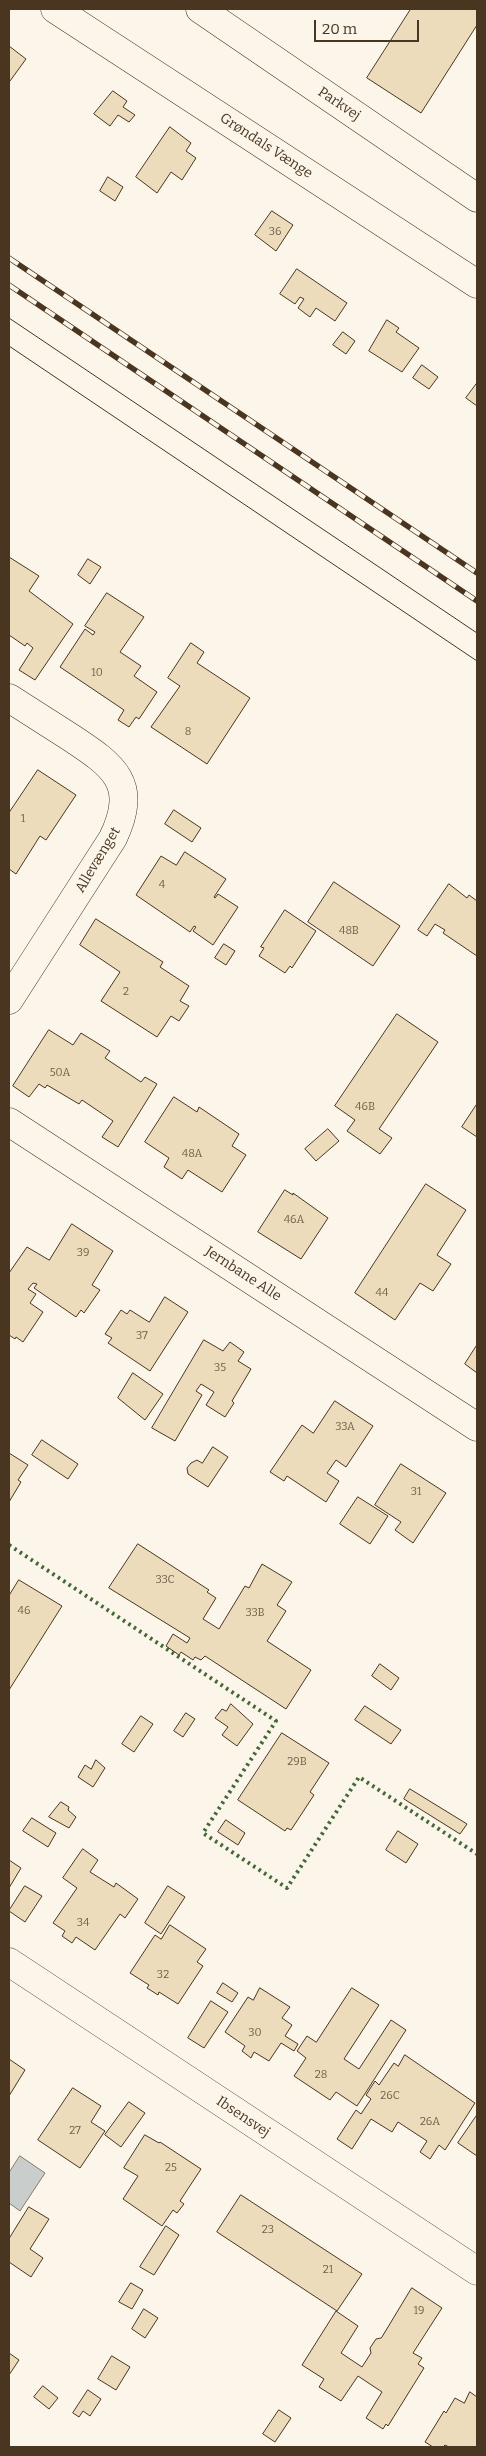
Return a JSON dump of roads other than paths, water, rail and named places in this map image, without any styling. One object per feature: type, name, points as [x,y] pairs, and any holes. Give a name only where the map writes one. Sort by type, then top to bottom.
[{"type":"street","name":"Grøndals Vænge","points":[[55,9],[477,284]]},
{"type":"street","name":"Parkvej","points":[[200,9],[477,198]]},
{"type":"street","name":"Allevænget","points":[[9,698],[103,758],[117,776],[125,801],[122,820],[113,838],[9,1000]]},
{"type":"street","name":"Jernbane Alle","points":[[9,1122],[477,1427]]},
{"type":"street","name":"Ibsensvej","points":[[9,1962],[477,2271]]},
{"type":"tram line","points":[[9,318],[477,633]]},
{"type":"tram line","points":[[9,346],[477,661]]},
{"type":"railway","points":[[9,258],[477,573]]},
{"type":"railway","points":[[9,285],[477,601]]}]
